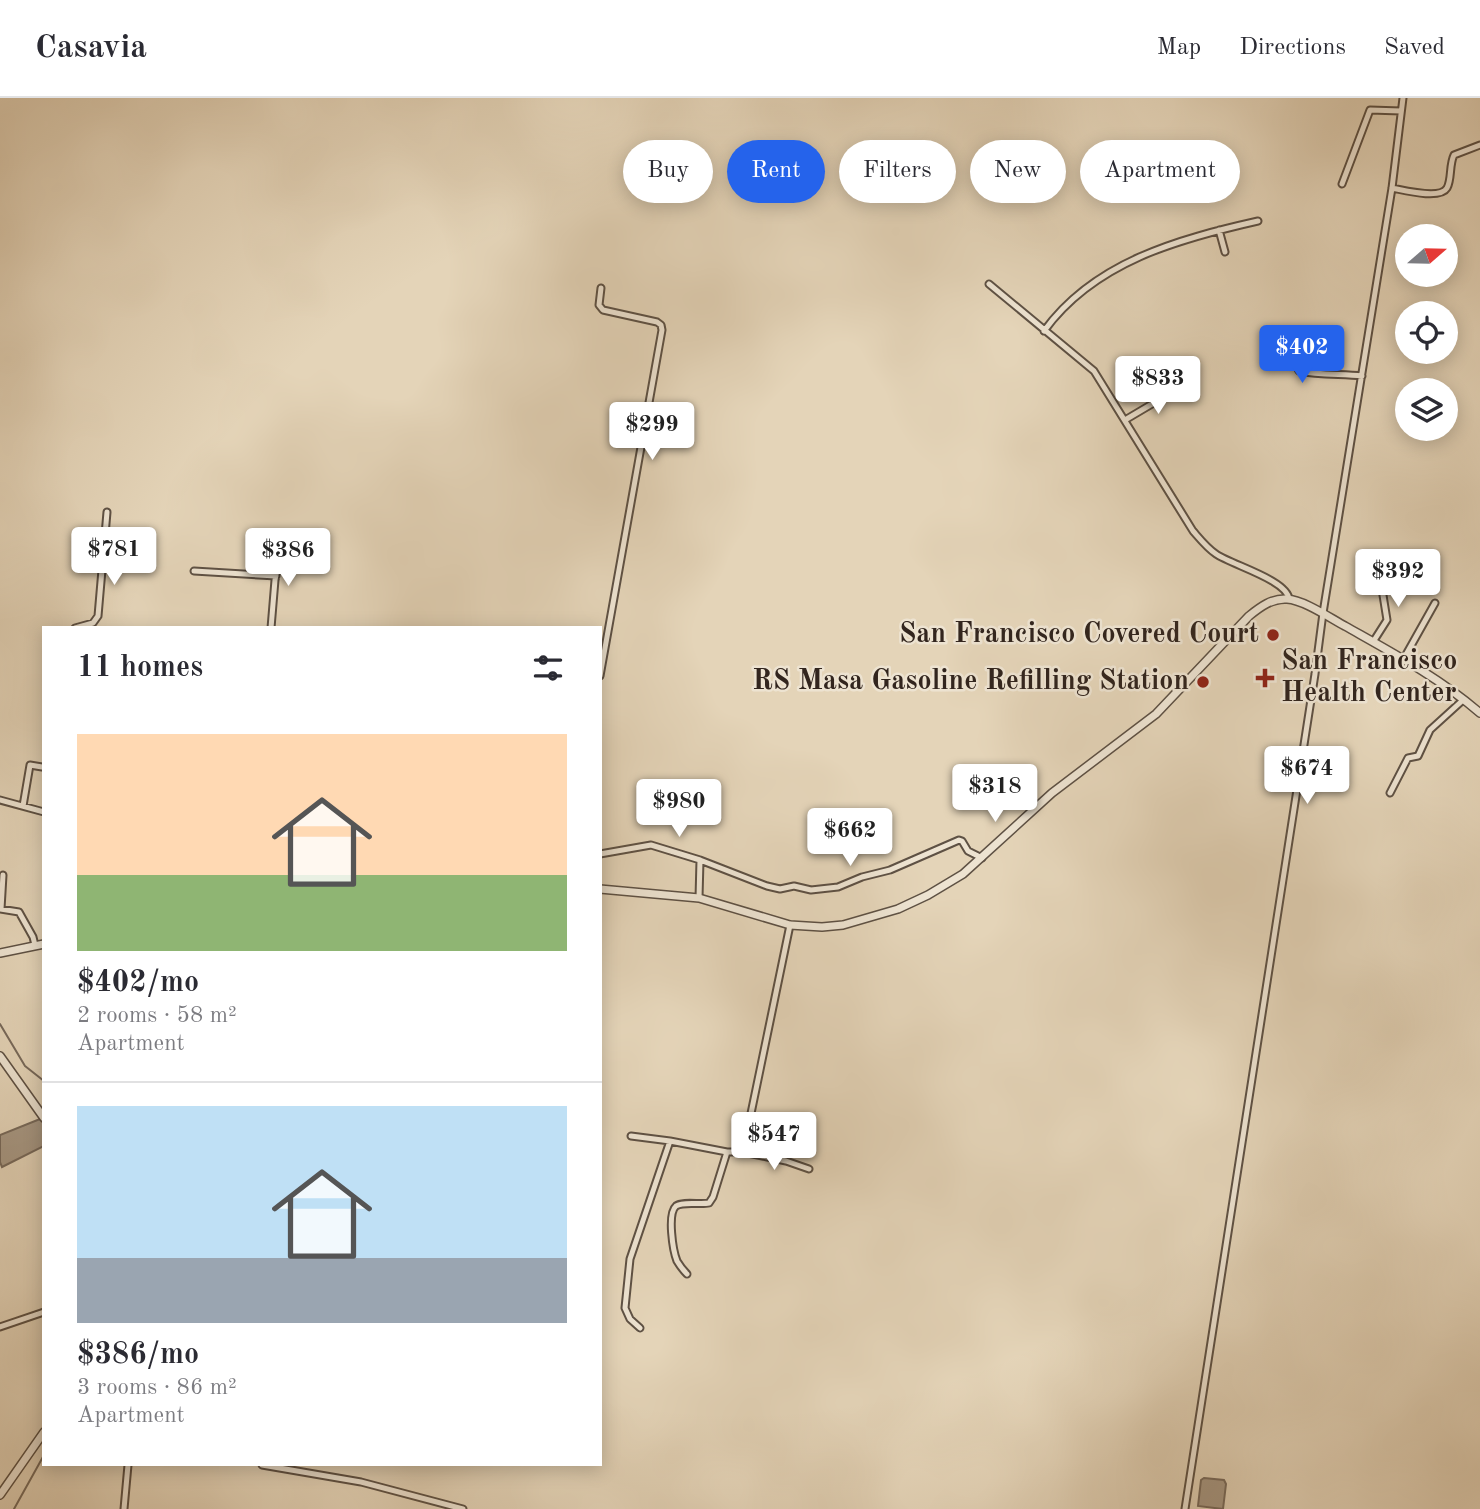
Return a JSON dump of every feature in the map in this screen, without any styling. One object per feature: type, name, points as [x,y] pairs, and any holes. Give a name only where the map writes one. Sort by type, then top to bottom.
[{"type":"street","points":[[1185,1509],[1315,674],[1322,613],[1392,188],[1403,98]]},
{"type":"street","points":[[1342,184],[1370,110],[1401,111]]},
{"type":"street","points":[[1392,188],[1425,194],[1441,193],[1448,187],[1454,155],[1480,145]]},
{"type":"street","points":[[1044,331],[1059,311],[1081,290],[1121,265],[1160,247],[1258,221]]},
{"type":"street","points":[[1219,230],[1225,252]]},
{"type":"street","points":[[989,284],[1094,371],[1204,545],[1235,565],[1275,582],[1287,590],[1289,599]]},
{"type":"street","points":[[601,288],[599,305],[603,310],[657,322],[662,330],[602,665]]},
{"type":"street","points":[[1308,344],[1296,365],[1299,371],[1362,376]]},
{"type":"street","points":[[1125,420],[1179,388]]},
{"type":"street","points":[[82,626],[93,623],[98,616],[107,512]]},
{"type":"street","points":[[271,626],[282,545]]},
{"type":"street","points":[[1373,642],[1387,620],[1382,589],[1390,561]]},
{"type":"street","points":[[194,571],[276,576]]},
{"type":"street","points":[[602,889],[699,898],[790,925],[843,925],[898,909],[963,874],[1052,793],[1156,714],[1249,616],[1270,602],[1289,599],[1322,613],[1403,660],[1480,713]]},
{"type":"street","points":[[1403,660],[1435,603]]},
{"type":"street","points":[[1390,793],[1408,758],[1418,756],[1430,730],[1463,700]]},
{"type":"street","points":[[23,806],[30,765],[42,767]]},
{"type":"street","points":[[0,800],[42,811]]},
{"type":"street","points":[[602,854],[651,845],[700,860],[767,886],[780,889],[794,886],[811,890],[838,887],[890,870],[959,840],[968,851],[982,858]]},
{"type":"street","points":[[699,898],[700,860]]},
{"type":"street","points":[[3,875],[1,909],[19,912],[35,945]]},
{"type":"street","points":[[743,1153],[790,925]]},
{"type":"street","points":[[0,953],[42,944]]},
{"type":"street","points":[[0,1056],[42,1115]]},
{"type":"street","points":[[631,1136],[769,1157],[809,1169]]},
{"type":"street","points":[[640,1328],[630,1320],[625,1308],[630,1259],[670,1141]]},
{"type":"street","points":[[687,1274],[676,1259],[671,1221],[674,1209],[679,1205],[706,1204],[712,1201],[727,1152]]},
{"type":"street","points":[[0,1327],[42,1313]]},
{"type":"street","points":[[0,1495],[41,1442]]},
{"type":"street","points":[[124,1509],[128,1466]]},
{"type":"street","points":[[268,1466],[361,1482],[463,1509]]},
{"type":"shaded area","points":[[40,1119],[42,1122],[42,1147],[2,1167],[0,1135]]},
{"type":"shaded area","points":[[1201,1480],[1224,1480],[1226,1484],[1223,1509],[1198,1506]]},
{"type":"waterway","points":[[0,1024],[25,1066],[42,1079]]},
{"type":"waterway","points":[[14,1509],[42,1459]]},
{"type":"place","name":"San Francisco Covered Court","points":[[1273,635]]},
{"type":"place","name":"San Francisco Health Center","points":[[1265,678]]},
{"type":"place","name":"RS Masa Gasoline Refilling Station","points":[[1203,682]]}]
